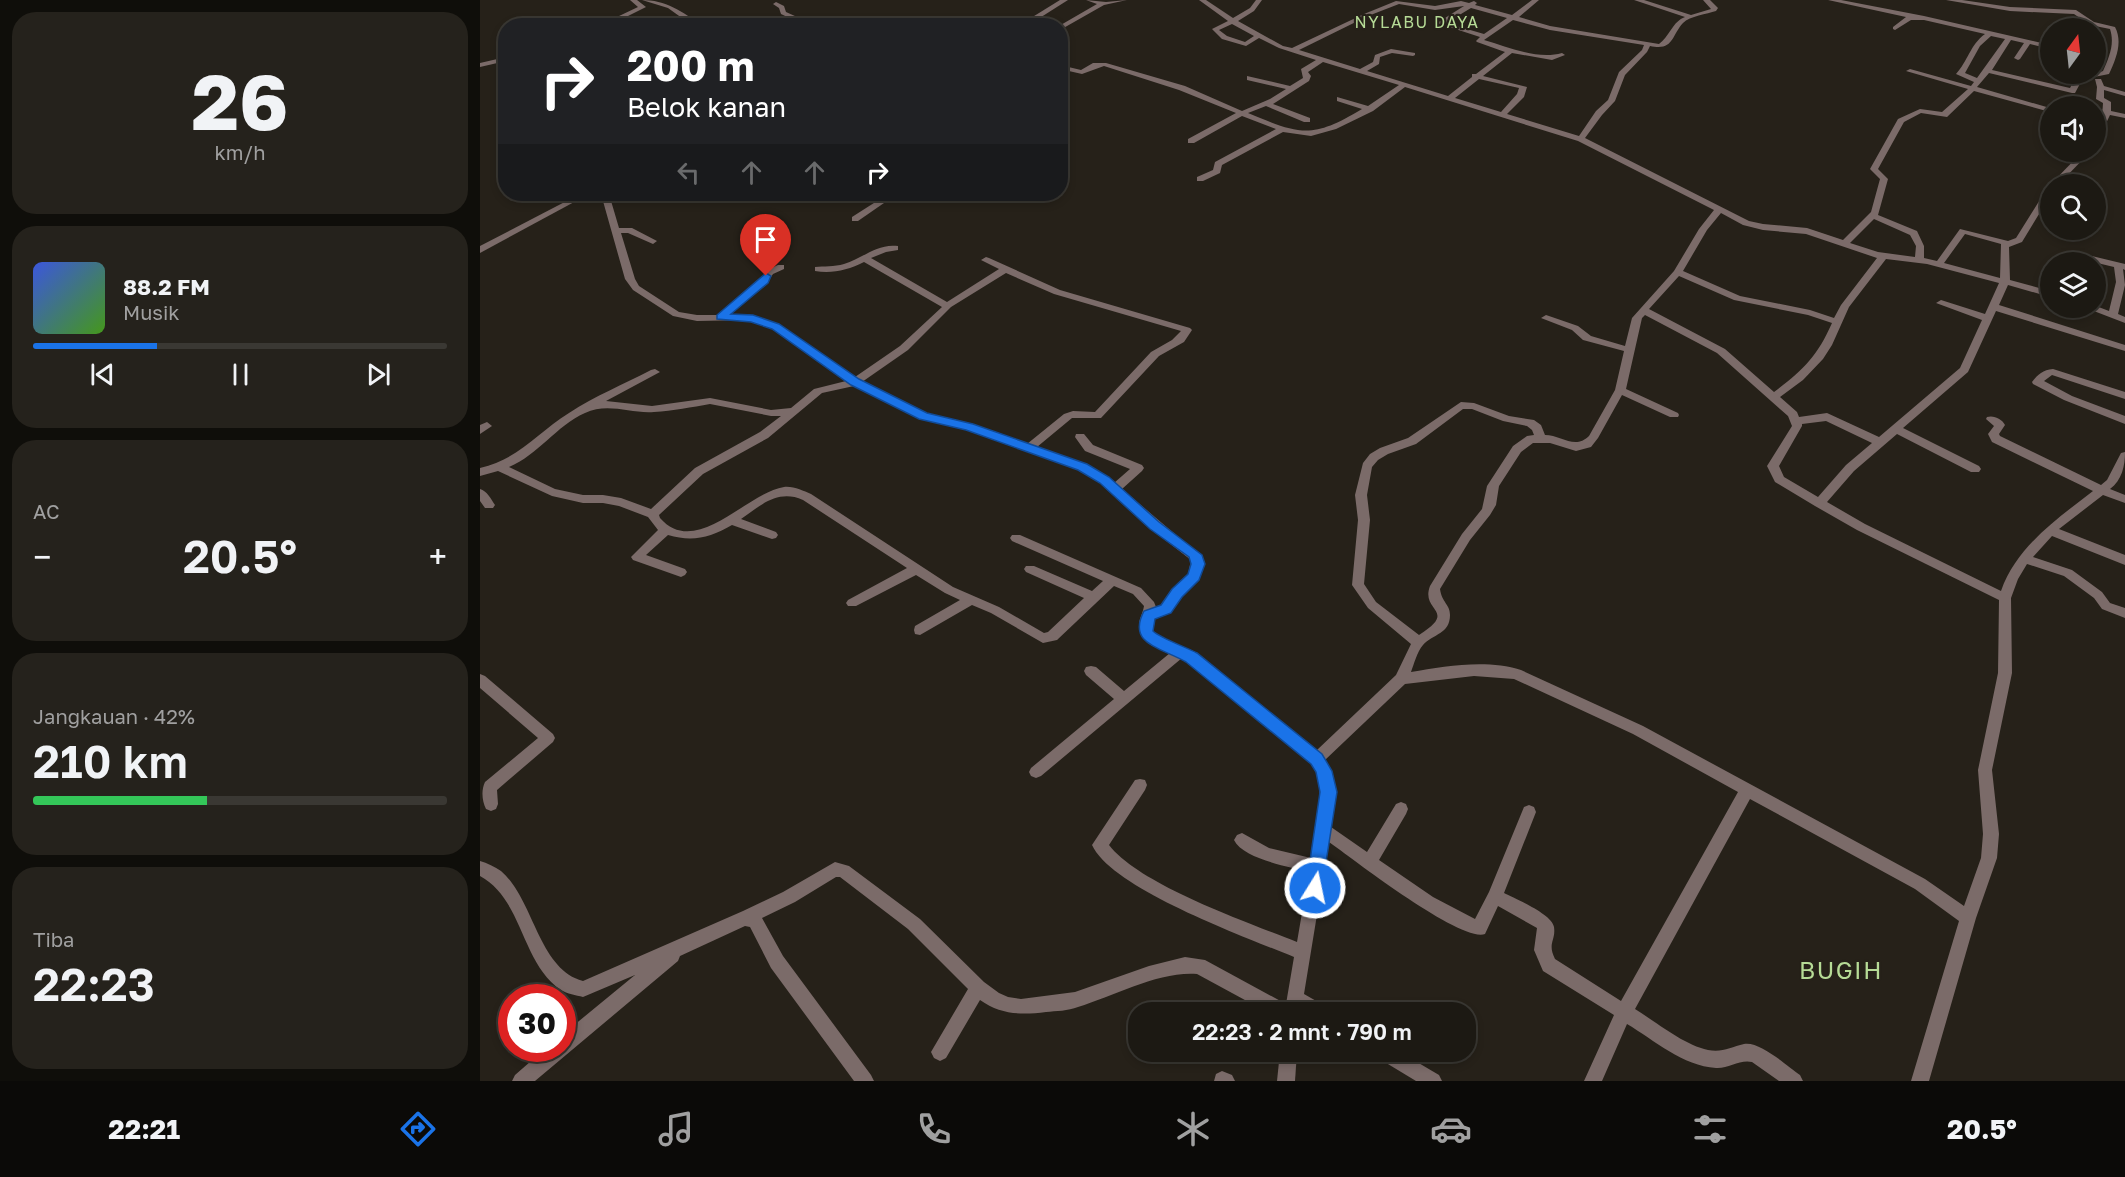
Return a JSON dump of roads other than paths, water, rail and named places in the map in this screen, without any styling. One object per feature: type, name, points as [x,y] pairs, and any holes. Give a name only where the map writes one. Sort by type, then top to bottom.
[{"type":"street","points":[[1035,18],[1065,0]]},
{"type":"street","points":[[1089,0],[1103,3],[1124,0]]},
{"type":"street","points":[[1202,0],[1258,36],[1292,51],[1581,139],[1719,210],[1756,226],[1806,231],[1883,256],[1939,264],[2040,291]]},
{"type":"street","points":[[1258,36],[1246,44],[1230,40],[1215,31],[1249,12],[1259,0]]},
{"type":"street","points":[[1480,0],[1440,23],[1483,36]]},
{"type":"street","points":[[1536,0],[1483,36],[1480,42],[1552,58],[1562,55]]},
{"type":"street","points":[[1637,0],[1691,17]]},
{"type":"street","points":[[1292,51],[1366,15],[1402,1],[1435,8],[1453,3],[1470,5],[1546,27],[1576,30],[1647,46],[1665,44],[1682,20],[1714,10],[1715,8],[1706,0]]},
{"type":"street","points":[[1831,0],[1919,17],[2040,45]]},
{"type":"street","points":[[1949,0],[1998,4],[2032,10],[2076,12],[2084,18]]},
{"type":"street","points":[[615,18],[644,2],[670,6],[687,18]]},
{"type":"street","points":[[2028,2],[2032,10]]},
{"type":"street","points":[[1068,23],[1103,3]]},
{"type":"street","points":[[776,4],[782,7],[783,13],[795,18]]},
{"type":"street","points":[[1895,28],[1909,18],[1919,17]]},
{"type":"street","points":[[2106,27],[2115,29],[2115,48],[2106,72]]},
{"type":"street","points":[[1977,81],[1960,74],[1966,68],[1974,47],[1989,34]]},
{"type":"street","points":[[1845,243],[1873,216],[1884,179],[1874,169],[1884,150],[1896,136],[1901,121],[1920,111],[1944,115],[1956,106],[1970,88],[1988,71],[2008,39]]},
{"type":"street","points":[[2018,58],[2027,43]]},
{"type":"street","points":[[1581,139],[1599,113],[1611,101],[1618,80],[1647,46]]},
{"type":"street","points":[[1449,99],[1475,76],[1509,52],[1508,50]]},
{"type":"street","points":[[1362,72],[1377,63],[1377,56],[1384,52],[1413,54]]},
{"type":"street","points":[[1527,62],[1537,54]]},
{"type":"street","points":[[1191,141],[1242,112],[1267,104],[1293,88],[1307,76],[1304,70],[1321,60]]},
{"type":"street","points":[[480,65],[498,61]]},
{"type":"street","points":[[1068,69],[1083,72],[1096,65],[1104,64],[1182,88],[1282,129],[1312,134],[1370,109],[1404,85]]},
{"type":"street","points":[[1910,71],[2040,107]]},
{"type":"street","points":[[1988,71],[2040,83]]},
{"type":"street","points":[[1475,76],[1523,87],[1521,96],[1502,115]]},
{"type":"street","points":[[1250,78],[1293,88]]},
{"type":"street","points":[[2043,84],[2072,91],[2076,84]]},
{"type":"street","points":[[2100,84],[2100,99],[2107,102],[2108,112],[2125,116]]},
{"type":"street","points":[[2101,87],[2125,94]]},
{"type":"street","points":[[1340,99],[1370,109]]},
{"type":"street","points":[[1267,104],[1308,120]]},
{"type":"street","points":[[1200,179],[1217,171],[1218,164],[1282,129]]},
{"type":"street","points":[[2065,174],[2076,162]]},
{"type":"street","points":[[480,250],[572,201]]},
{"type":"street","points":[[608,201],[630,279],[636,288],[676,314],[697,318],[753,318],[776,326],[855,382],[923,417],[969,427],[1072,462],[1104,480],[1155,526],[1197,558],[1194,577],[1177,593],[1168,607],[1149,615]]},
{"type":"street","points":[[855,219],[882,201]]},
{"type":"street","points":[[1819,503],[1851,468],[1964,370],[2005,281],[2004,249],[2019,240],[2040,206]]},
{"type":"street","points":[[1317,759],[1401,679],[1418,642],[1439,629],[1444,618],[1443,609],[1435,600],[1434,588],[1466,537],[1490,505],[1493,486],[1516,449],[1531,439],[1540,438],[1576,447],[1587,444],[1604,422],[1620,390],[1634,326],[1643,310],[1678,273],[1703,229],[1719,210]]},
{"type":"street","points":[[1873,216],[1914,232],[1920,246],[1918,260]]},
{"type":"street","points":[[616,231],[629,230],[653,241]]},
{"type":"street","points":[[1939,264],[1963,231],[2009,244]]},
{"type":"street","points":[[818,269],[844,269],[885,249],[895,248]]},
{"type":"street","points":[[1774,397],[1799,378],[1819,357],[1844,307],[1883,256]]},
{"type":"street","points":[[865,259],[947,306]]},
{"type":"street","points":[[986,260],[1078,299],[1187,331],[1174,345],[1156,353],[1097,416],[1073,414],[1068,416],[1029,448]]},
{"type":"street","points":[[2106,262],[2121,266],[2121,282],[2113,315]]},
{"type":"street","points":[[721,317],[764,281],[770,272],[781,267]]},
{"type":"street","points":[[653,514],[699,471],[764,435],[822,389],[855,382],[926,331],[941,316],[947,306],[1003,271],[1009,270]]},
{"type":"street","points":[[1678,273],[1737,298],[1810,313],[1837,322]]},
{"type":"street","points":[[1941,303],[1989,319]]},
{"type":"street","points":[[1994,307],[2125,348]]},
{"type":"street","points":[[1643,310],[1721,351],[1793,414],[1797,426],[1773,466],[1775,473],[1787,484],[1861,527],[2005,598]]},
{"type":"street","points":[[2106,313],[2125,320]]},
{"type":"street","points":[[1546,318],[1575,328],[1587,338],[1630,350]]},
{"type":"street","points":[[480,472],[501,468],[517,461],[560,424],[656,372]]},
{"type":"street","points":[[2125,396],[2053,372],[2046,373],[2037,382],[2068,398],[2125,420]]},
{"type":"street","points":[[1620,390],[1674,415]]},
{"type":"street","points":[[588,408],[608,404],[652,409],[710,401],[771,413],[793,411]]},
{"type":"street","points":[[1418,642],[1372,605],[1358,585],[1364,520],[1361,495],[1367,466],[1384,451],[1412,441],[1461,405],[1474,406],[1507,419],[1530,423],[1537,428],[1540,438]]},
{"type":"street","points":[[1796,421],[1827,417],[1880,442]]},
{"type":"street","points":[[1991,419],[2000,424],[1993,434],[1996,439],[2103,491],[2125,499]]},
{"type":"street","points":[[1895,428],[1975,469]]},
{"type":"street","points":[[1080,437],[1089,448],[1137,466],[1137,470],[1115,489]]},
{"type":"street","points":[[1920,1081],[1968,918],[1989,858],[1991,834],[1984,770],[2006,673],[2005,598],[2012,578],[2025,559],[2050,530],[2103,491],[2115,478],[2125,456]]},
{"type":"street","points":[[501,468],[552,492],[583,499],[621,502],[653,514]]},
{"type":"street","points":[[653,514],[654,519],[666,529],[683,536],[698,537],[774,495],[792,491],[807,497],[953,593],[995,610],[1040,637],[1046,638],[1052,636],[1113,579]]},
{"type":"street","points":[[480,493],[489,505]]},
{"type":"street","points":[[731,520],[772,535]]},
{"type":"street","points":[[666,529],[637,557],[681,572]]},
{"type":"street","points":[[2050,530],[2125,560]]},
{"type":"street","points":[[1016,538],[1113,579],[1144,596],[1150,605],[1145,625],[1146,633],[1152,639],[1182,651],[1317,759],[1324,771],[1328,792],[1319,867],[1295,1002]]},
{"type":"street","points":[[2025,559],[2068,573],[2098,595],[2106,606],[2125,613]]},
{"type":"street","points":[[852,603],[916,569]]},
{"type":"street","points":[[1030,569],[1094,597]]},
{"type":"street","points":[[920,630],[971,600]]},
{"type":"street","points":[[1036,772],[1182,651]]},
{"type":"street","points":[[1091,671],[1125,700]]},
{"type":"street","points":[[1401,679],[1470,671],[1502,671],[1516,674],[1638,730],[1920,884],[1968,918]]},
{"type":"street","points":[[480,680],[548,738],[490,788],[491,804]]},
{"type":"street","points":[[1140,785],[1100,845],[1114,862],[1183,902],[1303,953]]},
{"type":"street","points":[[1593,1081],[1624,1012],[1747,790]]},
{"type":"street","points":[[1370,860],[1401,809]]},
{"type":"street","points":[[1324,830],[1420,897],[1474,928],[1482,924],[1529,812]]},
{"type":"street","points":[[1242,840],[1266,855],[1319,867]]},
{"type":"street","points":[[480,868],[501,879],[548,965],[566,985],[574,989],[583,988],[682,947],[789,897],[835,869],[844,871],[914,924],[978,988],[993,999],[1021,1007],[1087,997],[1149,974],[1191,964],[1199,966],[1265,1002]]},
{"type":"street","points":[[1495,896],[1543,923],[1546,928],[1542,950],[1549,965],[1690,1053],[1709,1059],[1723,1060],[1747,1052],[1756,1054],[1794,1081]]},
{"type":"street","points":[[745,918],[755,921],[777,962],[865,1081]]},
{"type":"street","points":[[576,1035],[682,947]]},
{"type":"street","points":[[940,1052],[978,988]]},
{"type":"street","points":[[521,1081],[544,1062]]},
{"type":"street","points":[[1286,1081],[1288,1062]]},
{"type":"street","points":[[1401,1062],[1433,1081]]},
{"type":"district","name":"NYLABU DAYA","points":[[1417,22]]},
{"type":"district","name":"BUGIH","points":[[1841,969]]}]
